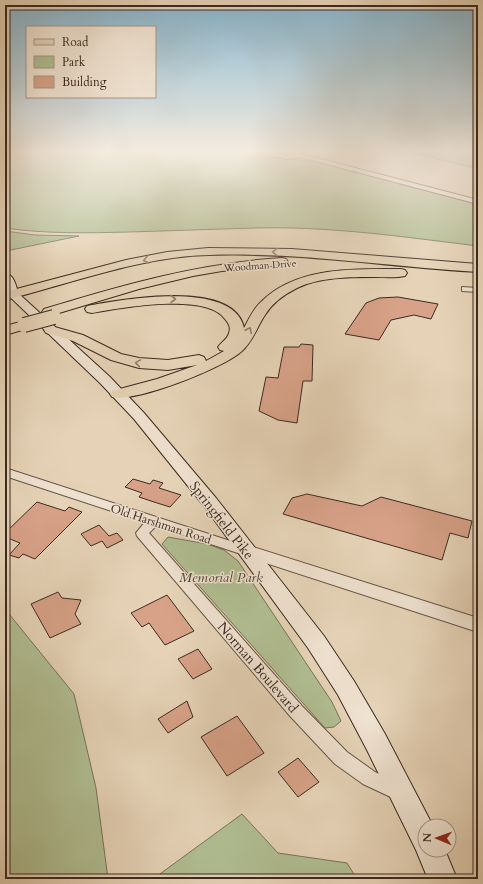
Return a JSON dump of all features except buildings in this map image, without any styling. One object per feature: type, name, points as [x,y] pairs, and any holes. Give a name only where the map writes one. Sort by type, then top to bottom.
[{"type":"main road","points":[[8,294],[126,264],[167,256],[208,251],[292,252],[453,267]]},
{"type":"main road","name":"Woodman Drive","points":[[55,318],[136,285],[175,275],[235,265],[310,262],[478,268]]},
{"type":"main road","name":"Woodman Drive","points":[[55,318],[169,281],[232,270],[294,266],[478,273]]},
{"type":"main road","points":[[118,394],[140,390],[203,368],[229,355],[242,343],[265,304],[292,285],[322,277],[356,274],[478,273]]},
{"type":"main road","name":"Springfield Pike","points":[[5,276],[8,279],[8,294],[55,318],[118,394],[139,416],[210,502],[316,642],[346,688],[376,742],[417,824]]},
{"type":"main road","points":[[5,325],[55,318],[149,300],[180,299],[207,304],[228,314],[234,320],[236,333],[233,340],[217,353],[132,383],[118,394]]},
{"type":"main road","points":[[55,318],[78,338],[116,357],[139,363],[168,365],[204,358]]},
{"type":"main road","points":[[5,331],[22,323]]},
{"type":"main road","points":[[434,858],[443,879]]},
{"type":"street","points":[[441,192],[478,202]]},
{"type":"street","points":[[465,289],[478,290]]},
{"type":"street","name":"Old Harshman Road","points":[[5,472],[478,625]]},
{"type":"street","name":"Norman Boulevard","points":[[153,521],[142,533],[296,711],[341,758],[369,778],[402,794]]},
{"type":"green space","points":[[5,192],[437,192],[478,203],[478,246],[339,230],[255,228],[82,233],[5,228]]},
{"type":"green space","points":[[5,231],[35,235],[79,236],[6,251]]},
{"type":"green space","name":"Memorial Park","points":[[168,537],[207,544],[224,550],[238,561],[332,702],[341,721],[334,727],[325,728],[162,544]]},
{"type":"green space","points":[[5,609],[74,694],[96,788],[108,879],[5,879]]},
{"type":"green space","points":[[242,814],[278,853],[347,863],[357,879],[153,879]]}]
